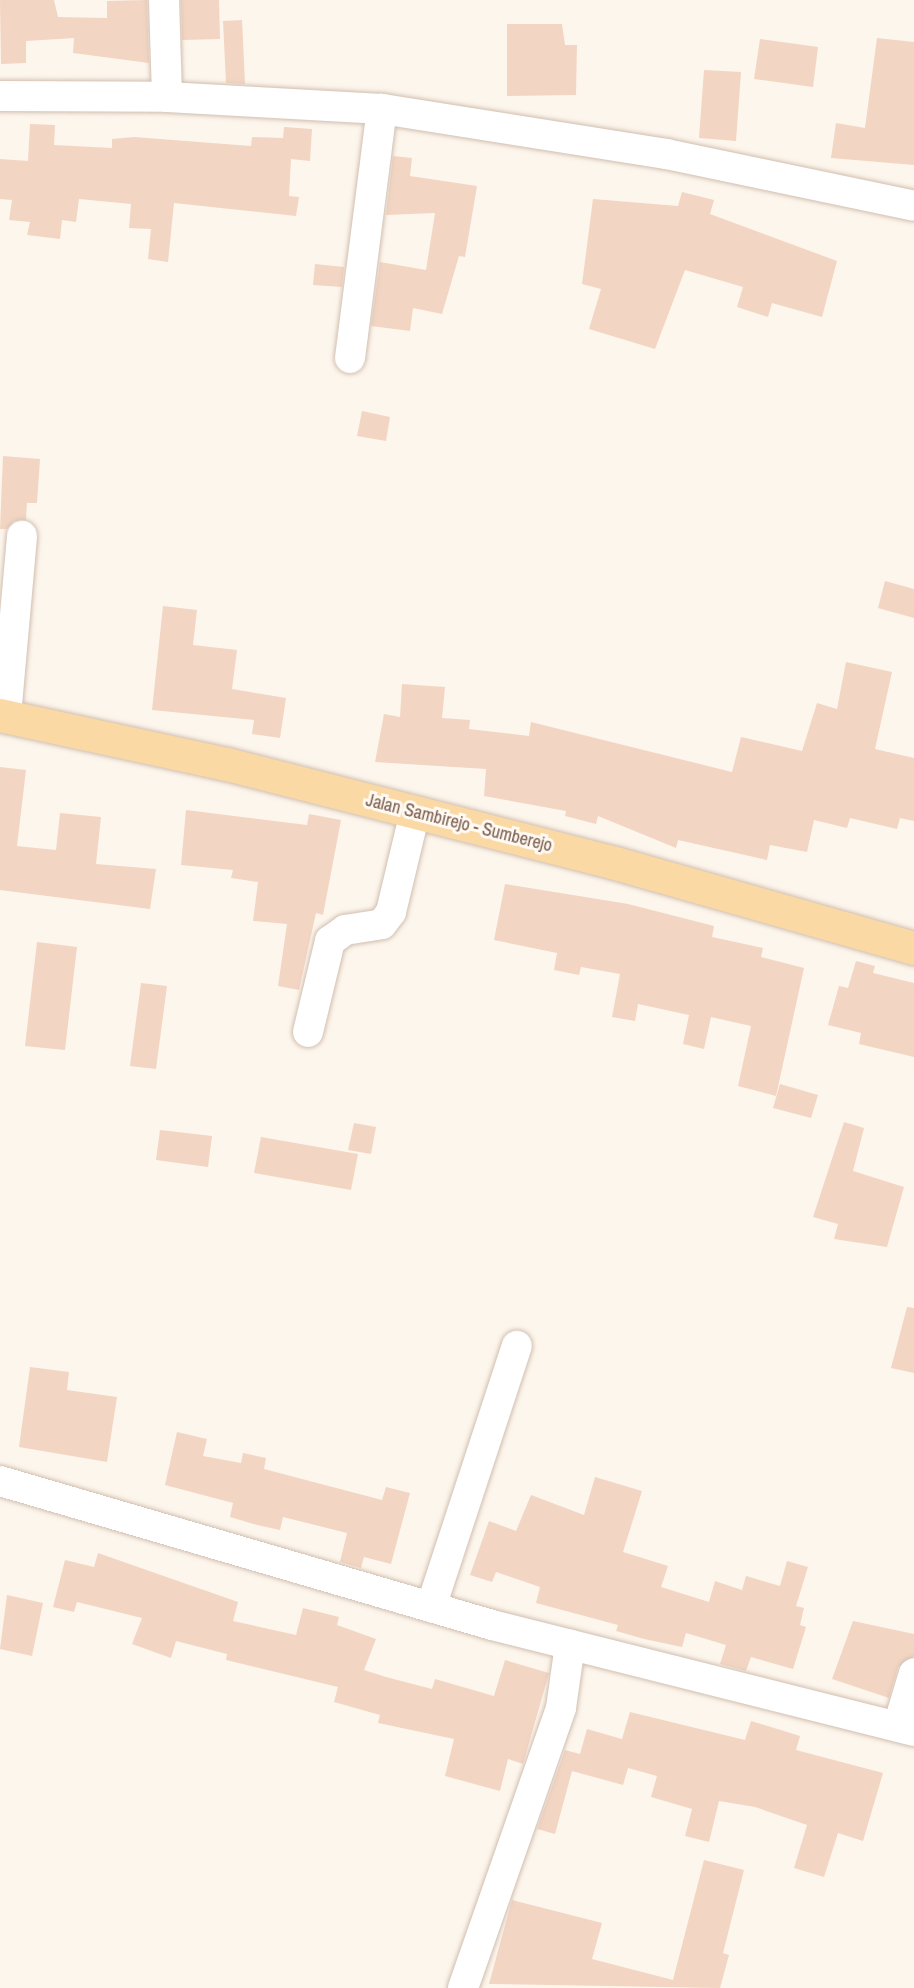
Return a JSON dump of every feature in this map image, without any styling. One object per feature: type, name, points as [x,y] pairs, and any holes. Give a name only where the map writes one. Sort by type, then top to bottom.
[{"type":"main road","name":"Jalan Sambirejo - Sumberejo","points":[[3,716],[415,812],[914,948]]},
{"type":"street","points":[[164,0],[167,97]]},
{"type":"street","points":[[0,96],[167,97],[382,109],[666,154],[914,206]]},
{"type":"street","points":[[350,358],[382,109]]},
{"type":"street","points":[[3,716],[22,536]]},
{"type":"street","points":[[308,1032],[330,941],[345,930],[382,924],[391,912],[415,812]]},
{"type":"street","points":[[431,1607],[517,1346]]},
{"type":"street","points":[[0,1481],[431,1607],[570,1645],[906,1729],[914,1672]]},
{"type":"street","points":[[463,1988],[561,1708],[570,1645]]},
{"type":"building","points":[[0,0],[54,0],[58,17],[107,18],[107,1],[147,0],[149,63],[73,53],[74,38],[26,41],[26,63],[1,64]]},
{"type":"building","points":[[181,0],[219,0],[220,39],[182,40]]},
{"type":"building","points":[[242,20],[245,84],[226,83],[223,21]]},
{"type":"building","points":[[507,24],[562,24],[565,45],[577,45],[576,95],[507,96]]},
{"type":"building","points":[[877,38],[914,42],[914,165],[831,158],[836,123],[865,128]]},
{"type":"building","points":[[760,39],[818,47],[813,87],[754,79]]},
{"type":"building","points":[[704,70],[741,72],[736,141],[699,138]]},
{"type":"building","points":[[30,124],[55,125],[54,145],[112,148],[112,139],[134,137],[251,146],[252,137],[283,138],[284,127],[312,129],[310,161],[291,159],[289,196],[299,197],[296,216],[174,203],[168,262],[148,259],[151,229],[129,228],[131,204],[79,199],[76,222],[62,220],[60,239],[27,235],[30,222],[9,220],[12,200],[0,199],[0,159],[28,161]]},
{"type":"building","points":[[393,156],[412,158],[410,176],[477,186],[465,257],[459,256],[442,314],[413,308],[410,331],[371,326],[380,262],[426,270],[435,213],[386,215]]},
{"type":"building","points":[[682,192],[714,200],[710,214],[837,261],[822,317],[772,303],[768,317],[737,307],[743,287],[685,270],[655,349],[589,329],[601,289],[582,284],[593,199],[678,206]]},
{"type":"building","points":[[315,264],[344,267],[342,287],[313,285]]},
{"type":"building","points":[[362,411],[390,417],[386,441],[357,436]]},
{"type":"building","points":[[3,456],[40,459],[37,503],[27,503],[26,520],[14,521],[7,529],[0,529]]},
{"type":"building","points":[[885,581],[914,589],[914,618],[878,608]]},
{"type":"building","points":[[163,606],[197,610],[193,645],[237,650],[232,689],[286,698],[280,738],[252,734],[254,720],[152,710]]},
{"type":"building","points":[[846,662],[892,672],[875,749],[914,758],[914,821],[900,818],[897,829],[850,818],[847,828],[814,820],[807,852],[770,845],[767,860],[678,840],[676,848],[598,816],[596,824],[565,816],[566,811],[484,796],[486,769],[375,762],[384,714],[400,717],[402,684],[445,687],[442,718],[470,720],[469,729],[529,736],[531,722],[732,772],[741,737],[802,751],[817,703],[837,709]]},
{"type":"building","points":[[0,767],[26,770],[17,846],[56,850],[60,813],[101,817],[96,864],[156,869],[150,909],[0,890]]},
{"type":"building","points":[[186,810],[307,825],[309,814],[341,820],[323,915],[316,913],[299,990],[278,986],[287,924],[253,921],[258,882],[231,878],[233,870],[181,865]]},
{"type":"building","points":[[505,884],[628,904],[714,926],[712,937],[763,948],[761,957],[804,968],[776,1096],[738,1086],[751,1026],[711,1017],[704,1049],[683,1044],[689,1015],[638,1004],[635,1021],[612,1017],[620,974],[581,967],[579,975],[554,970],[557,953],[494,940]]},
{"type":"building","points":[[37,942],[77,947],[65,1050],[25,1046]]},
{"type":"building","points":[[856,961],[875,966],[873,973],[914,983],[914,1057],[859,1044],[861,1033],[828,1025],[839,986],[848,988]]},
{"type":"building","points":[[141,983],[167,986],[156,1069],[130,1066]]},
{"type":"building","points":[[780,1084],[818,1095],[811,1118],[773,1108]]},
{"type":"building","points":[[844,1122],[864,1128],[853,1171],[904,1187],[887,1247],[834,1239],[838,1224],[813,1217]]},
{"type":"building","points":[[354,1123],[376,1127],[371,1154],[348,1150]]},
{"type":"building","points":[[160,1130],[212,1136],[208,1167],[156,1160]]},
{"type":"building","points":[[261,1137],[358,1154],[351,1190],[254,1173]]},
{"type":"building","points":[[907,1307],[914,1308],[914,1373],[891,1368]]},
{"type":"building","points":[[30,1367],[69,1372],[67,1390],[117,1397],[107,1462],[19,1447]]},
{"type":"building","points":[[177,1432],[207,1439],[203,1456],[241,1463],[243,1453],[266,1458],[264,1469],[382,1500],[386,1487],[410,1493],[391,1564],[364,1557],[361,1568],[340,1562],[347,1533],[283,1517],[280,1530],[257,1525],[230,1517],[233,1503],[165,1485]]},
{"type":"building","points":[[595,1477],[642,1491],[623,1552],[668,1566],[661,1587],[709,1602],[715,1581],[742,1590],[746,1576],[780,1586],[787,1561],[808,1567],[796,1606],[804,1608],[800,1625],[806,1627],[793,1669],[751,1657],[746,1671],[720,1664],[726,1645],[686,1633],[682,1647],[644,1639],[616,1631],[618,1625],[536,1603],[540,1587],[496,1572],[492,1582],[470,1575],[489,1521],[516,1531],[531,1495],[584,1515]]},
{"type":"building","points":[[98,1553],[238,1602],[233,1621],[296,1635],[303,1608],[339,1617],[337,1625],[376,1639],[364,1670],[386,1677],[432,1689],[435,1679],[494,1696],[505,1660],[549,1673],[523,1764],[508,1759],[500,1791],[445,1776],[454,1739],[378,1723],[380,1715],[334,1702],[338,1687],[226,1660],[227,1654],[176,1641],[171,1658],[132,1644],[142,1618],[77,1602],[74,1612],[53,1607],[65,1560],[94,1567]]},
{"type":"building","points":[[7,1595],[43,1603],[32,1656],[0,1649]]},
{"type":"building","points":[[853,1621],[914,1634],[914,1656],[898,1667],[889,1698],[832,1679]]},
{"type":"building","points":[[630,1712],[745,1740],[751,1721],[800,1736],[796,1750],[883,1773],[863,1841],[838,1833],[824,1877],[794,1868],[807,1825],[755,1807],[719,1801],[709,1842],[685,1836],[692,1809],[651,1797],[657,1776],[628,1768],[623,1785],[572,1771],[555,1834],[537,1829],[565,1750],[580,1754],[587,1729],[622,1739]]},
{"type":"building","points":[[704,1860],[744,1870],[723,1953],[729,1955],[720,1988],[489,1984],[512,1900],[602,1923],[592,1959],[673,1980]]}]
